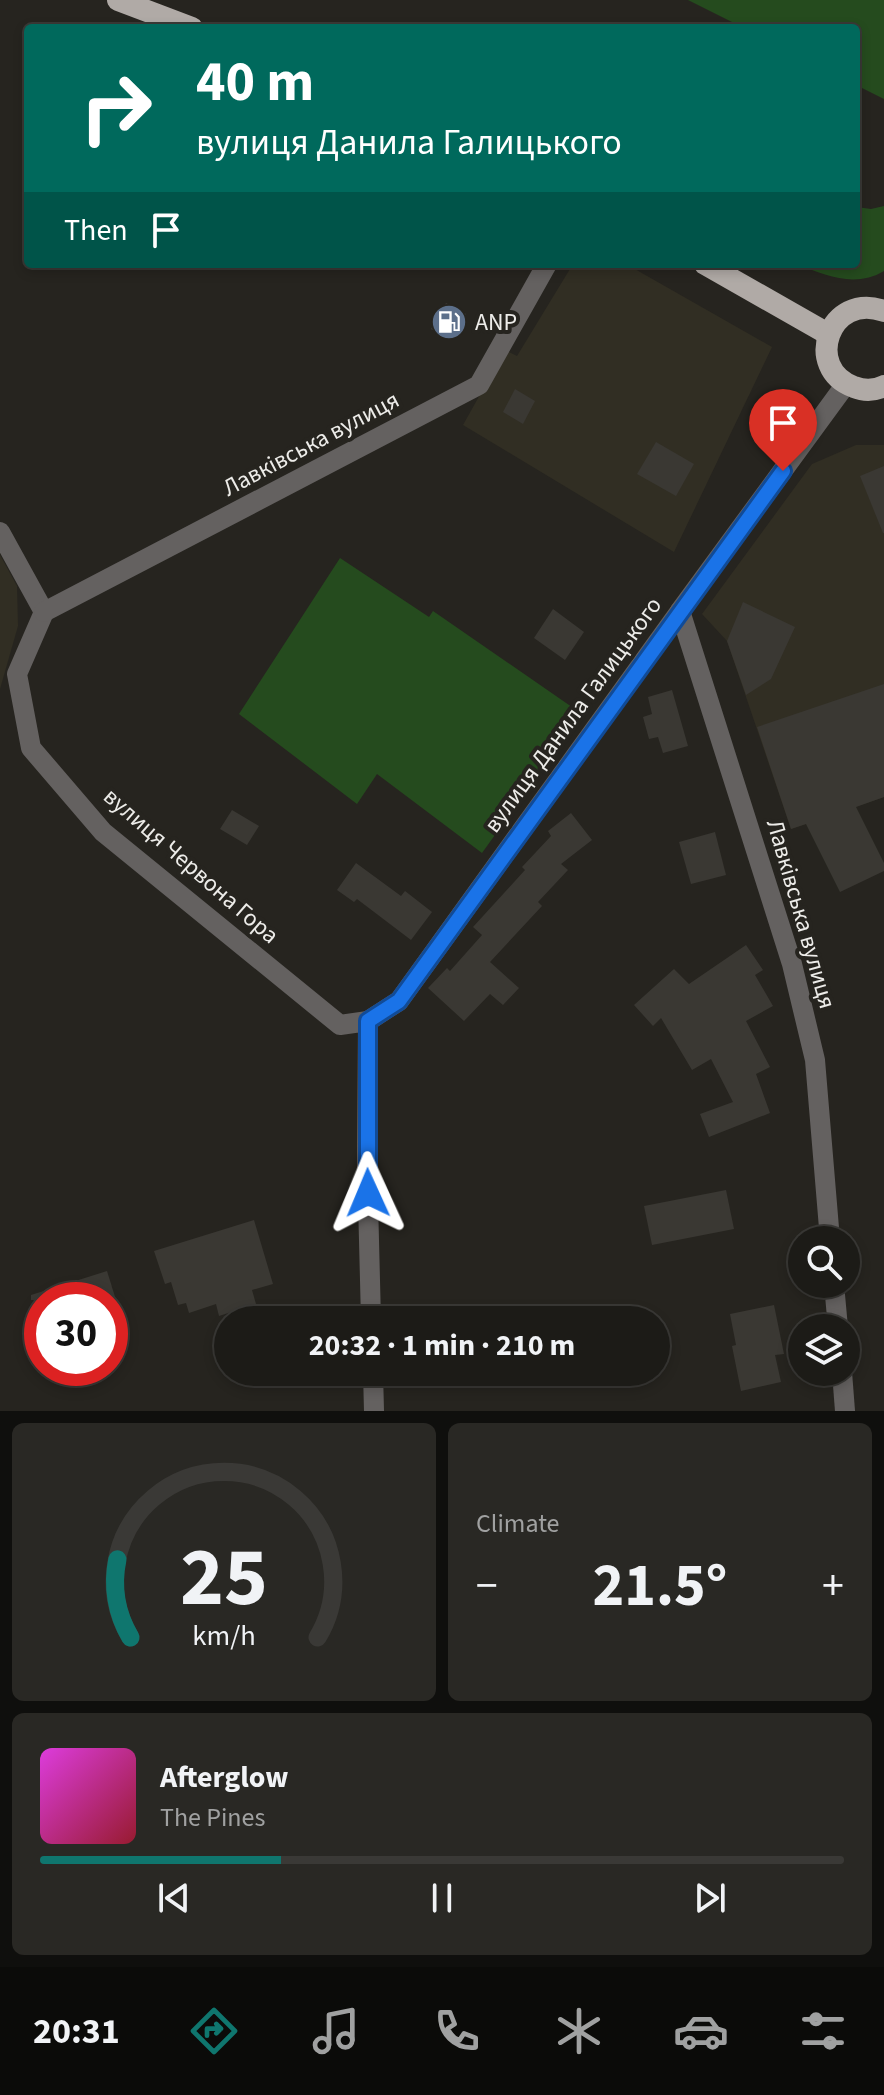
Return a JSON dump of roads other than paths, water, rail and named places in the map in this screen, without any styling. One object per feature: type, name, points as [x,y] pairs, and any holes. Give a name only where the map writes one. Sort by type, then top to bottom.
[{"type":"highway","points":[[118,0],[181,24]]},
{"type":"highway","points":[[712,268],[828,334]]},
{"type":"highway","points":[[884,311],[866,307],[850,311],[837,320],[828,334],[826,352],[832,371],[846,384],[862,390],[884,386]]},
{"type":"street","name":"Лавківська вулиця","points":[[44,612],[479,385],[545,268]]},
{"type":"street","name":"вулиця Данила Галицького","points":[[368,1021],[399,1001],[846,384]]},
{"type":"street","points":[[0,532],[44,612]]},
{"type":"street","name":"Лавківська вулиця","points":[[680,611],[792,964],[815,1060],[829,1226]]},
{"type":"street","name":"вулиця Червона Гора","points":[[44,612],[17,674],[31,748],[103,832],[340,1025],[368,1021]]},
{"type":"street","points":[[368,1021],[371,1306]]},
{"type":"street","points":[[373,1386],[374,1411]]},
{"type":"street","points":[[843,1386],[845,1411]]},
{"type":"place","name":"ANP","points":[[449,322]]}]
